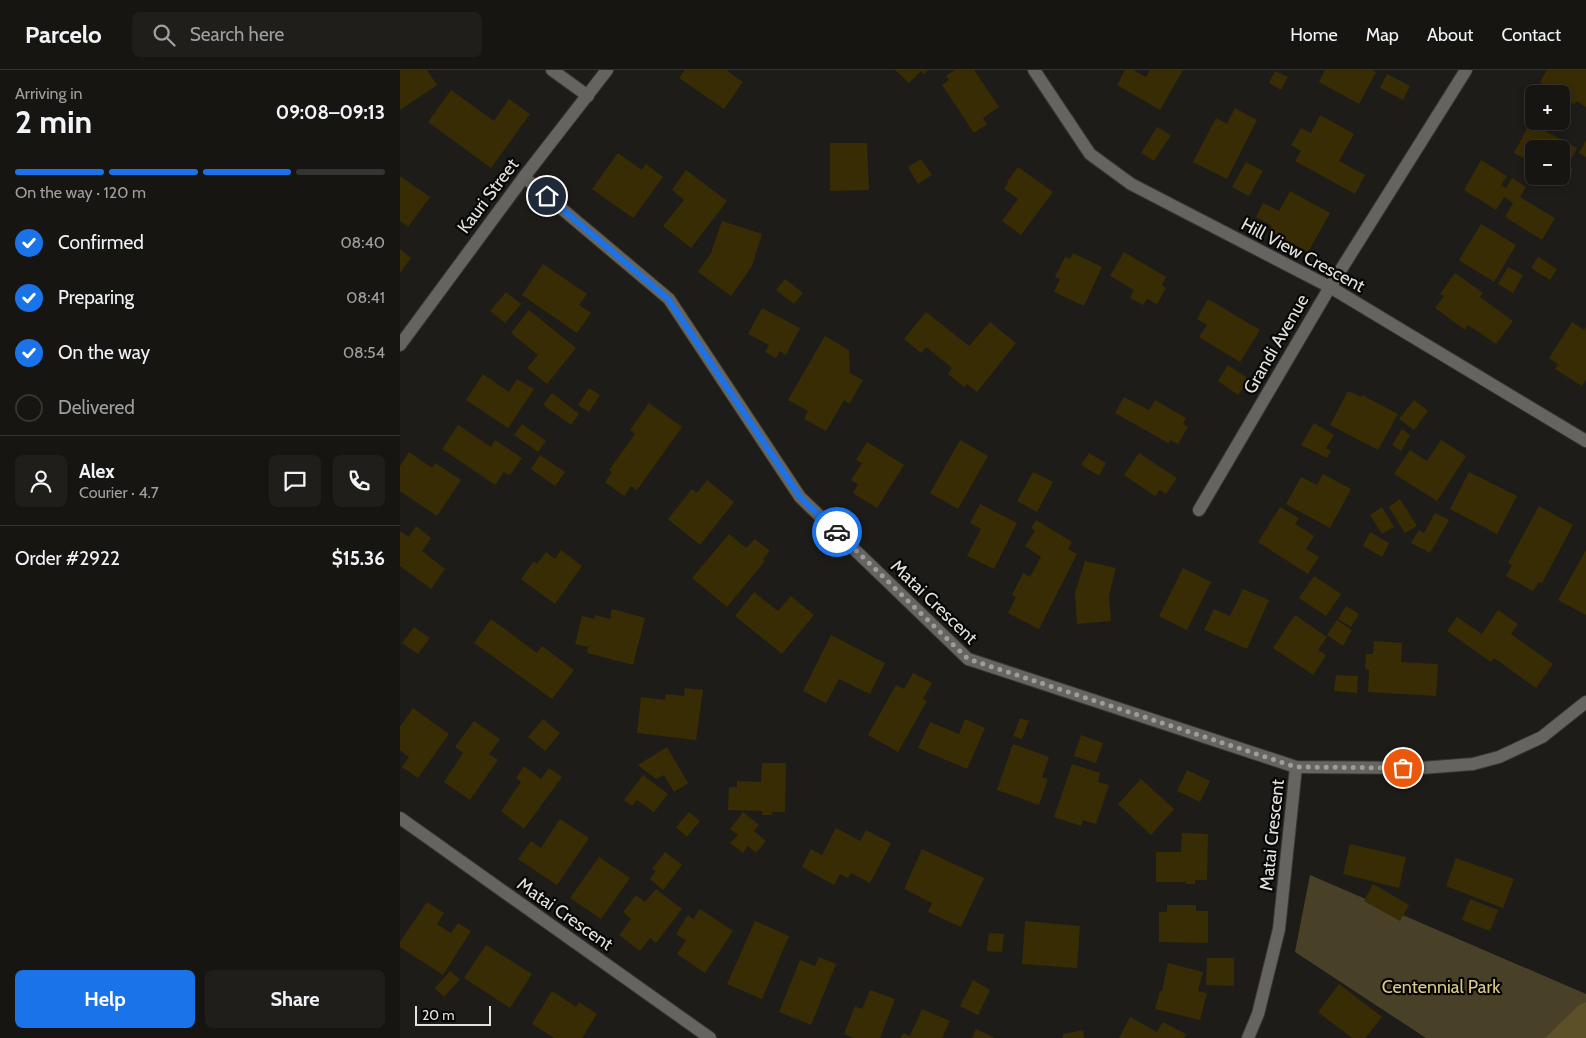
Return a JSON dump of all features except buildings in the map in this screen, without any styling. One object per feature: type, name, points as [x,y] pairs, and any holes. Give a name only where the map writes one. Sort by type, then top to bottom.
[{"type":"street","points":[[552,70],[588,96]]},
{"type":"street","name":"Kauri Street","points":[[400,345],[524,177],[607,70]]},
{"type":"street","name":"Hill View Crescent","points":[[1034,70],[1090,154],[1130,184],[1330,287],[1586,441]]},
{"type":"street","name":"Grandi Avenue","points":[[1199,510],[1330,287],[1466,70]]},
{"type":"street","name":"Matai Crescent","points":[[524,177],[668,299],[800,497],[968,659],[1296,767],[1279,929],[1258,1014],[1248,1038]]},
{"type":"street","points":[[1296,767],[1421,768],[1473,764],[1499,757],[1542,737],[1586,702]]},
{"type":"street","name":"Matai Crescent","points":[[400,818],[710,1038]]},
{"type":"green space","name":"Centennial Park","points":[[1310,875],[1586,994],[1586,1038],[1426,1038],[1295,952]]},
{"type":"shaded area","points":[[1586,1002],[1586,1038],[1545,1038],[1579,1005]]},
{"type":"way so far","points":[[837,532],[968,659],[1296,767],[1403,768]]},
{"type":"route","points":[[547,196],[668,299],[800,497],[837,532]]}]
